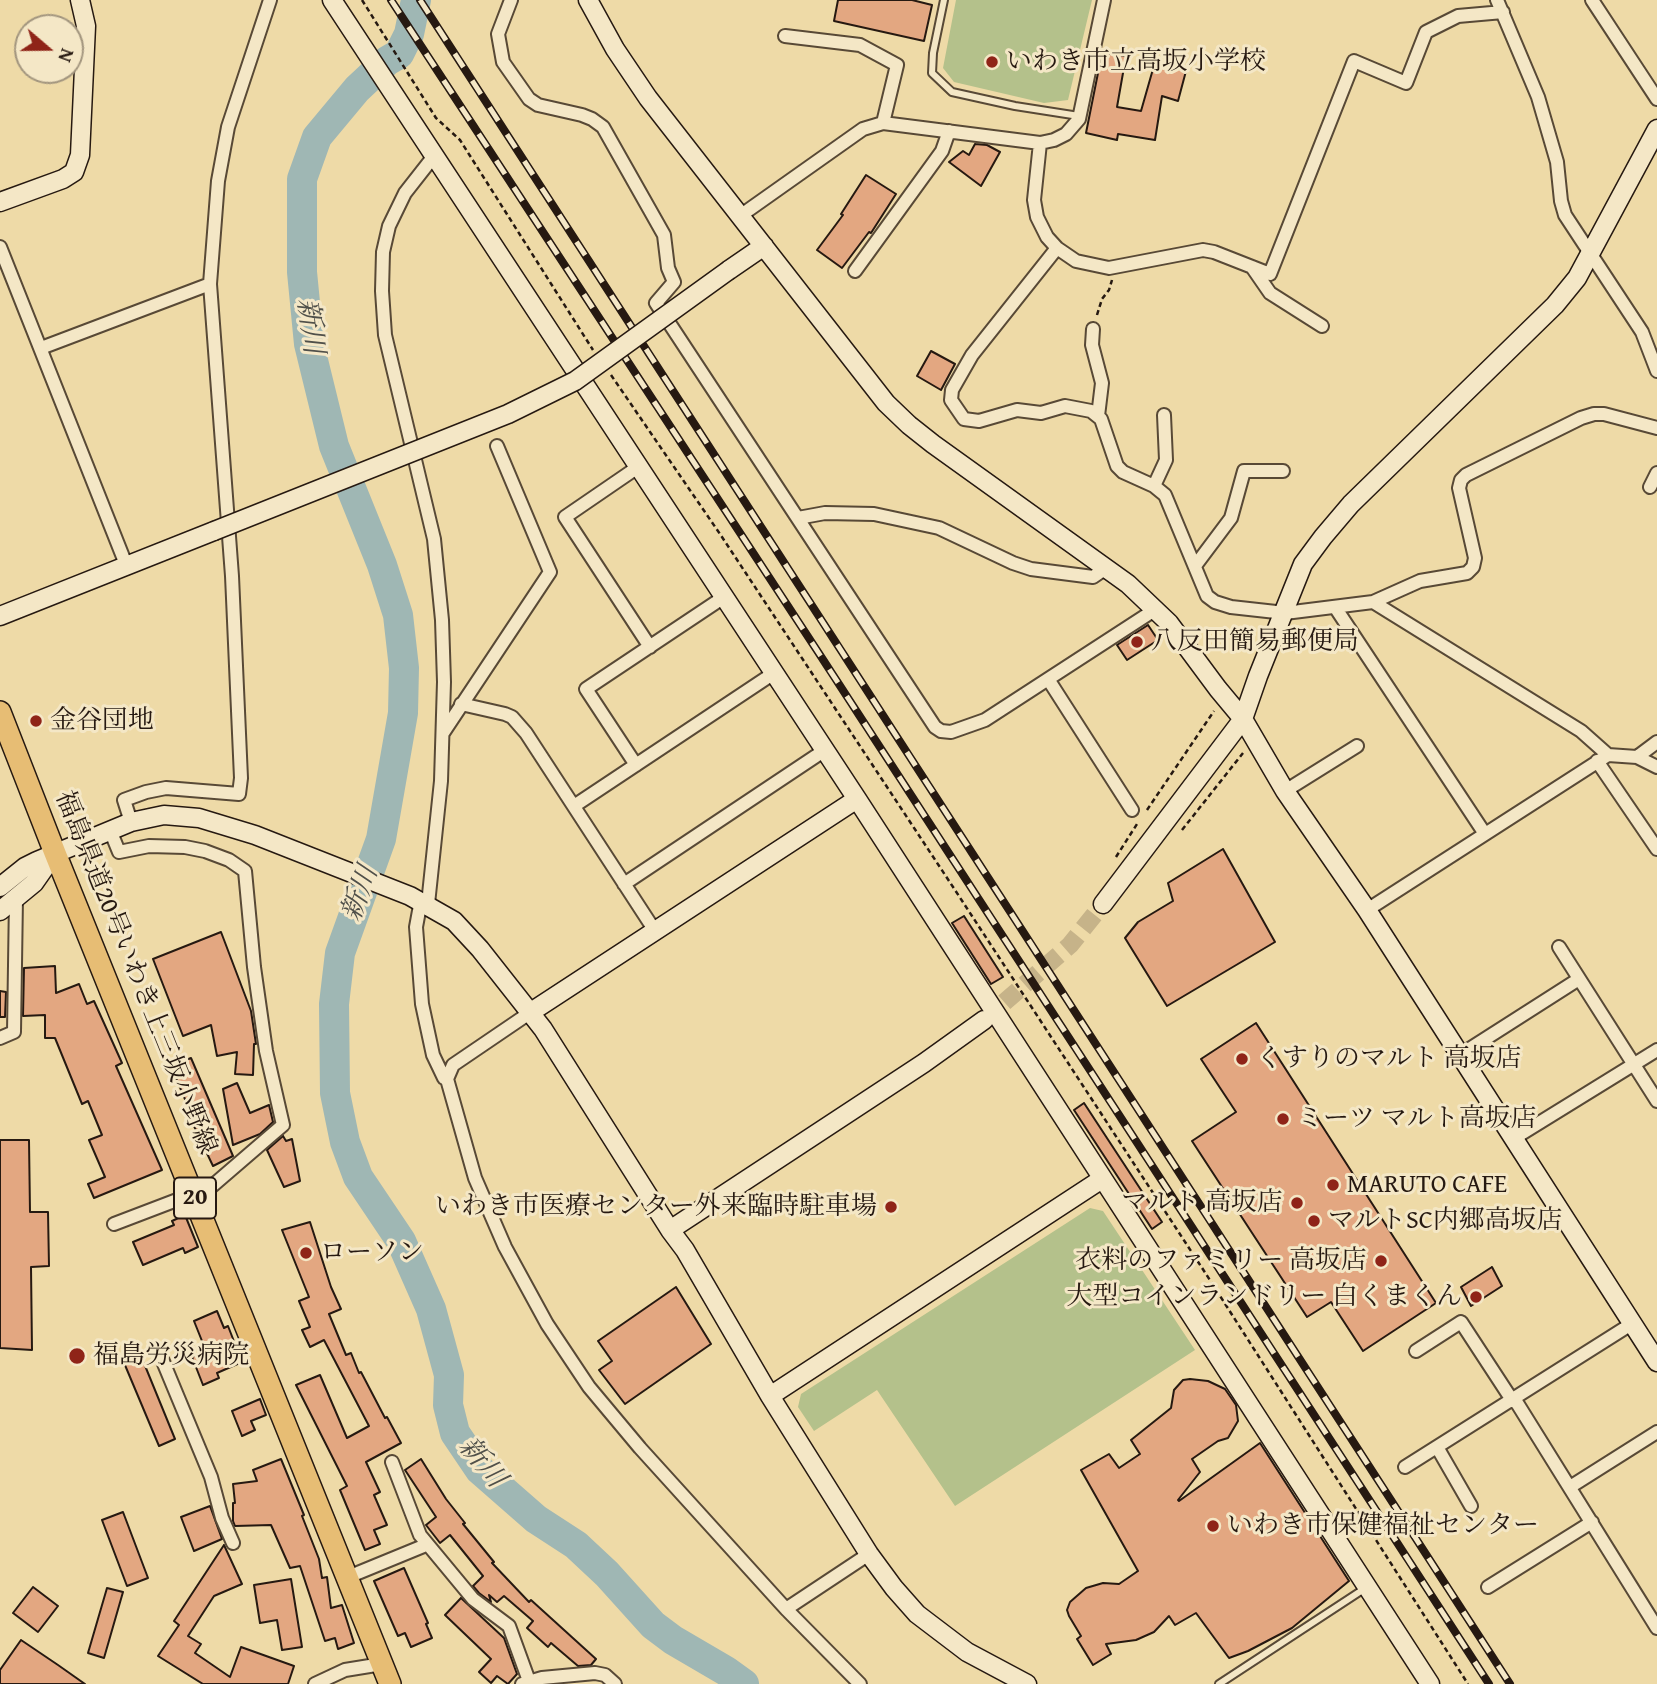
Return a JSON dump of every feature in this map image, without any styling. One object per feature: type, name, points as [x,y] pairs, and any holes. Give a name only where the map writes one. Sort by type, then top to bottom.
[{"type":"main road","name":"福島県道20号いわき上三坂小野線","points":[[0,712],[386,1674]]},
{"type":"street","points":[[0,202],[63,179],[74,172],[80,155],[86,26],[80,0]]},
{"type":"street","points":[[131,822],[124,800],[166,788],[239,794],[242,778],[232,576],[210,284],[218,181],[228,127],[270,0]]},
{"type":"street","points":[[332,0],[857,799],[1430,1684]]},
{"type":"street","points":[[511,0],[498,34],[503,62],[529,99],[538,105],[582,115],[603,127],[664,235],[668,268],[674,282],[656,303],[935,727],[951,732],[985,720],[1156,609]]},
{"type":"street","points":[[588,0],[615,49],[648,98],[887,403],[909,425],[1128,584],[1169,623],[1243,719],[1285,791],[1367,910],[1657,1362]]},
{"type":"street","points":[[740,216],[863,129],[883,123],[1041,143],[1066,134],[1079,116],[1104,0]]},
{"type":"street","points":[[1592,0],[1657,99]]},
{"type":"street","points":[[1041,143],[1034,200],[1037,217],[1047,237],[1076,261],[1109,268],[1203,250],[1270,274],[1354,61],[1406,82],[1426,32],[1458,16],[1500,6],[1538,97],[1557,162],[1561,201],[1566,215],[1642,332],[1657,370]]},
{"type":"street","points":[[785,36],[860,45],[897,65],[883,123]]},
{"type":"street","points":[[1103,904],[1243,719],[1303,564],[1351,504],[1555,305],[1577,278],[1657,129]]},
{"type":"street","points":[[855,271],[942,151],[948,131]]},
{"type":"street","points":[[429,149],[389,226],[383,252],[382,291],[385,335],[434,539],[442,620],[444,681],[441,781],[416,927],[422,1004],[433,1055],[447,1079],[475,1178],[505,1247],[547,1324],[589,1387],[631,1438],[786,1609],[860,1684]]},
{"type":"street","points":[[0,616],[495,419],[575,381],[764,246]]},
{"type":"street","points":[[0,247],[127,566]]},
{"type":"street","points":[[1057,248],[972,355],[952,390],[951,400],[964,419],[971,422],[1017,410],[1041,413],[1065,406],[1078,406],[1098,416],[1109,439],[1116,466],[1154,486],[1165,495],[1207,596],[1214,602],[1231,607],[1285,613],[1373,603],[1420,581],[1467,573],[1475,558],[1459,488],[1466,475],[1594,414],[1604,414],[1657,428]]},
{"type":"street","points":[[1252,267],[1270,293],[1322,326]]},
{"type":"street","points":[[41,348],[210,284]]},
{"type":"street","points":[[1093,329],[1092,345],[1102,383],[1098,416]]},
{"type":"street","points":[[1154,486],[1166,460],[1164,415]]},
{"type":"street","points":[[443,733],[550,572],[497,446]]},
{"type":"street","points":[[638,467],[565,517],[650,647]]},
{"type":"street","points":[[1195,566],[1231,518],[1244,471],[1283,471]]},
{"type":"street","points":[[1650,487],[1657,473]]},
{"type":"street","points":[[797,518],[825,513],[874,514],[939,528],[1031,569],[1093,577],[1107,568]]},
{"type":"street","points":[[636,765],[586,689],[724,597]]},
{"type":"street","points":[[1373,603],[1581,731],[1602,758],[1657,849]]},
{"type":"street","points":[[1335,607],[1485,834]]},
{"type":"street","points":[[574,806],[774,673]]},
{"type":"street","points":[[1048,679],[1138,811]]},
{"type":"street","points":[[461,704],[512,717],[526,733],[655,930]]},
{"type":"street","points":[[1637,757],[1657,742]]},
{"type":"street","points":[[1285,791],[1357,746]]},
{"type":"street","points":[[624,884],[825,750]]},
{"type":"street","points":[[1367,910],[1602,758],[1637,757],[1657,766]]},
{"type":"street","points":[[447,1079],[453,1065],[857,799]]},
{"type":"street","points":[[0,887],[25,867],[131,822],[164,815],[199,818],[255,835],[420,900],[464,930],[531,1012],[685,1250],[770,1396],[869,1554],[894,1588],[917,1614],[940,1633],[967,1652],[1027,1684]]},
{"type":"street","points":[[110,830],[119,852],[149,846],[185,847],[229,860],[245,871],[254,967],[266,1051],[283,1125],[211,1187],[114,1224]]},
{"type":"street","points":[[0,911],[34,883],[55,853]]},
{"type":"street","points":[[0,1038],[14,1032],[16,898]]},
{"type":"street","points":[[1559,947],[1657,1101]]},
{"type":"street","points":[[1460,1055],[1579,979]]},
{"type":"street","points":[[670,1230],[924,1063],[984,1020]]},
{"type":"street","points":[[1513,1139],[1657,1050]]},
{"type":"street","points":[[770,1396],[1102,1179]]},
{"type":"street","points":[[1416,1351],[1461,1322],[1517,1403],[1657,1628]]},
{"type":"street","points":[[1405,1467],[1633,1323]]},
{"type":"street","points":[[162,1359],[211,1477],[222,1518],[233,1543]]},
{"type":"street","points":[[1570,1487],[1657,1432]]},
{"type":"street","points":[[1437,1447],[1471,1506]]},
{"type":"street","points":[[392,1462],[426,1545],[473,1600],[509,1626],[530,1682],[595,1673],[605,1675],[615,1684]]},
{"type":"street","points":[[1488,1587],[1592,1522]]},
{"type":"street","points":[[348,1577],[426,1545]]},
{"type":"street","points":[[786,1609],[869,1554]]},
{"type":"street","points":[[315,1684],[345,1670],[386,1674]]},
{"type":"lane","points":[[944,0],[933,53],[932,73],[952,92],[1079,116]]},
{"type":"lane","points":[[1219,1684],[1367,1587]]},
{"type":"path","points":[[362,1],[436,118],[460,140],[598,357]]},
{"type":"path","points":[[1093,329],[1102,299],[1110,290],[1116,267]]},
{"type":"path","points":[[605,368],[720,534],[955,890],[1468,1684]]},
{"type":"path","points":[[1138,811],[1224,697]]},
{"type":"path","points":[[1116,857],[1137,824]]},
{"type":"green space","points":[[956,0],[1092,0],[1068,100],[1044,103],[954,82],[943,68]]},
{"type":"green space","points":[[1090,1208],[1103,1211],[1195,1350],[955,1506],[877,1390],[814,1431],[798,1407],[801,1394]]},
{"type":"building","points":[[838,0],[912,0],[932,5],[924,41],[834,21]]},
{"type":"building","points":[[1102,53],[1126,56],[1117,107],[1141,111],[1155,62],[1186,71],[1178,101],[1162,96],[1155,140],[1118,134],[1117,140],[1086,133]]},
{"type":"building","points":[[975,144],[987,145],[1000,152],[981,186],[949,162],[963,151],[969,155]]},
{"type":"building","points":[[866,175],[896,194],[871,233],[869,232],[842,268],[817,250],[843,215],[841,214]]},
{"type":"building","points":[[931,351],[955,364],[941,390],[917,376]]},
{"type":"building","points":[[1148,625],[1158,640],[1127,660],[1117,645]]},
{"type":"building","points":[[1223,849],[1275,942],[1167,1006],[1125,938],[1138,922],[1173,901],[1168,883]]},
{"type":"building","points":[[964,916],[1003,977],[991,984],[952,923]]},
{"type":"building","points":[[221,932],[251,1011],[256,1044],[253,1075],[235,1074],[237,1052],[217,1056],[211,1025],[183,1036],[153,959]]},
{"type":"building","points":[[55,966],[56,993],[79,984],[87,1004],[94,1001],[122,1063],[116,1066],[162,1170],[94,1198],[88,1184],[105,1177],[89,1140],[102,1135],[88,1101],[82,1104],[55,1038],[45,1038],[45,1015],[23,1016],[24,968]]},
{"type":"building","points":[[0,991],[6,992],[5,1017],[0,1017]]},
{"type":"building","name":"マルトSC内郷高坂店","points":[[1256,1023],[1436,1303],[1363,1351],[1331,1302],[1307,1317],[1192,1141],[1236,1112],[1201,1059]]},
{"type":"building","points":[[191,1058],[233,1156],[213,1166],[193,1124],[195,1123],[171,1066]]},
{"type":"building","points":[[237,1083],[250,1113],[269,1105],[273,1122],[260,1134],[233,1145],[223,1089]]},
{"type":"building","points":[[1084,1103],[1162,1222],[1152,1229],[1074,1110]]},
{"type":"building","points":[[283,1136],[286,1141],[292,1139],[300,1181],[284,1187],[267,1150]]},
{"type":"building","points":[[0,1140],[29,1140],[30,1212],[48,1212],[49,1266],[31,1267],[32,1350],[0,1348]]},
{"type":"building","points":[[185,1215],[198,1247],[185,1253],[183,1248],[143,1265],[133,1242],[174,1225],[172,1221]]},
{"type":"building","points":[[310,1222],[341,1309],[329,1314],[346,1355],[351,1353],[359,1373],[361,1372],[401,1443],[366,1462],[380,1492],[374,1495],[387,1525],[374,1530],[380,1544],[365,1550],[340,1490],[347,1486],[296,1385],[320,1375],[347,1438],[369,1426],[324,1340],[310,1347],[302,1330],[310,1327],[299,1301],[309,1297],[282,1230]]},
{"type":"building","name":"大型コインランドリー 白くまくん","points":[[1492,1267],[1502,1286],[1471,1306],[1461,1287]]},
{"type":"building","points":[[676,1287],[711,1344],[625,1404],[599,1370],[612,1361],[598,1341]]},
{"type":"building","points":[[217,1311],[224,1328],[228,1326],[242,1362],[217,1373],[219,1378],[203,1385],[192,1357],[206,1351],[194,1321]]},
{"type":"building","points":[[139,1351],[175,1439],[159,1446],[122,1358]]},
{"type":"building","name":"いわき市保健福祉センター","points":[[1183,1380],[1208,1381],[1225,1389],[1236,1405],[1238,1421],[1228,1438],[1218,1441],[1192,1459],[1200,1472],[1178,1500],[1260,1443],[1349,1581],[1292,1628],[1229,1658],[1196,1613],[1175,1625],[1169,1616],[1154,1632],[1136,1640],[1106,1644],[1111,1654],[1093,1665],[1077,1639],[1081,1636],[1067,1610],[1070,1602],[1086,1588],[1103,1583],[1119,1584],[1138,1571],[1081,1470],[1109,1454],[1119,1468],[1140,1454],[1131,1440],[1171,1408],[1174,1390]]},
{"type":"building","points":[[260,1399],[266,1415],[251,1421],[255,1430],[242,1436],[232,1411]]},
{"type":"building","points":[[281,1459],[304,1515],[302,1516],[319,1559],[322,1578],[327,1577],[331,1608],[342,1605],[354,1643],[338,1649],[335,1638],[325,1641],[300,1566],[290,1568],[271,1525],[235,1526],[233,1521],[233,1484],[257,1481],[253,1470]]},
{"type":"building","points":[[421,1459],[465,1523],[463,1524],[494,1562],[492,1563],[529,1602],[531,1600],[596,1659],[591,1665],[578,1666],[551,1643],[548,1647],[527,1628],[533,1621],[504,1596],[497,1602],[489,1595],[491,1602],[473,1586],[483,1576],[450,1535],[440,1543],[426,1525],[436,1517],[405,1470]]},
{"type":"building","points":[[210,1506],[222,1539],[194,1551],[181,1517]]},
{"type":"building","points":[[123,1512],[148,1578],[127,1586],[102,1520]]},
{"type":"building","points":[[224,1545],[242,1584],[214,1596],[188,1636],[201,1644],[195,1653],[230,1677],[241,1647],[294,1666],[288,1684],[203,1684],[158,1656],[179,1625],[174,1621]]},
{"type":"building","points":[[404,1568],[432,1638],[411,1647],[405,1633],[398,1636],[374,1581]]},
{"type":"building","points":[[291,1579],[302,1647],[282,1650],[277,1620],[260,1623],[254,1585]]},
{"type":"building","points":[[33,1587],[58,1606],[38,1632],[13,1613]]},
{"type":"building","points":[[107,1588],[123,1592],[104,1658],[88,1653]]},
{"type":"building","points":[[461,1598],[504,1638],[517,1674],[508,1684],[497,1676],[491,1683],[479,1672],[491,1659],[445,1615]]},
{"type":"building","points":[[21,1640],[85,1684],[0,1684],[0,1670]]},
{"type":"waterway","name":"新川","points":[[416,0],[409,34],[399,54],[387,61],[357,89],[317,137],[302,179],[302,272],[309,344],[334,446],[382,565],[398,615],[404,668],[403,713],[381,839],[340,953],[334,1004],[335,1093],[345,1142],[358,1177],[401,1241],[431,1309],[449,1375],[448,1405],[455,1433],[480,1470],[536,1519],[576,1545],[607,1574],[653,1625],[744,1684]]},
{"type":"tunnel","points":[[984,1020],[1070,945],[1103,904]]},
{"type":"railway","points":[[391,0],[1489,1684]]},
{"type":"railway","points":[[420,0],[1510,1684]]},
{"type":"place","name":"いわき市立高坂小学校","points":[[992,62]]},
{"type":"place","name":"八反田簡易郵便局","points":[[1137,642]]},
{"type":"place","name":"金谷団地","points":[[36,721]]},
{"type":"place","name":"くすりのマルト 高坂店","points":[[1242,1059]]},
{"type":"place","name":"ミーツ マルト高坂店","points":[[1283,1119]]},
{"type":"place","name":"MARUTO CAFE","points":[[1333,1185]]},
{"type":"place","name":"マルト 高坂店","points":[[1297,1203]]},
{"type":"place","name":"いわき市医療センター外来臨時駐車場","points":[[891,1207]]},
{"type":"place","name":"マルトSC内郷高坂店","points":[[1314,1221]]},
{"type":"place","name":"ローソン","points":[[306,1253]]},
{"type":"place","name":"衣料のファミリー 高坂店","points":[[1381,1261]]},
{"type":"place","name":"大型コインランドリー 白くまくん","points":[[1476,1297]]},
{"type":"place","name":"福島労災病院","points":[[77,1356]]},
{"type":"place","name":"いわき市保健福祉センター","points":[[1213,1526]]}]
